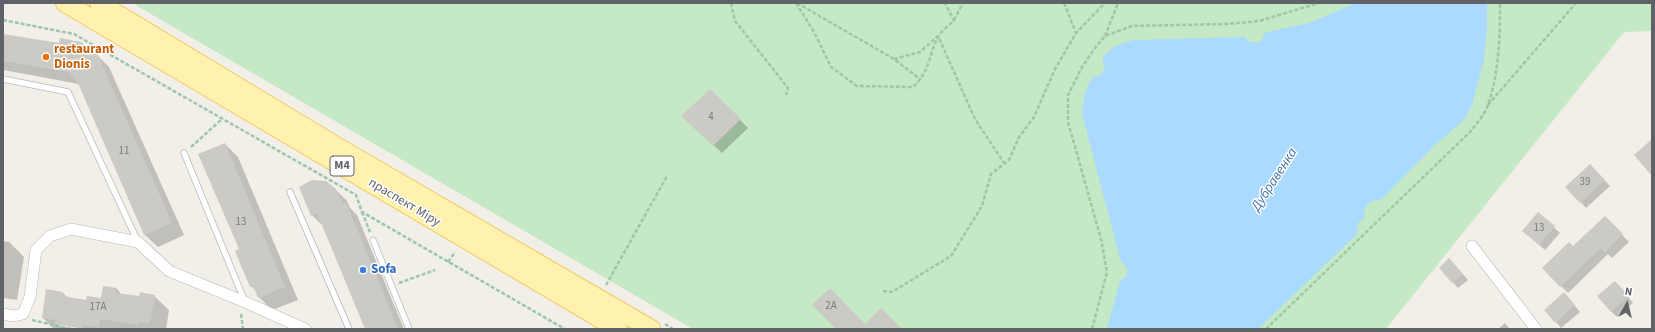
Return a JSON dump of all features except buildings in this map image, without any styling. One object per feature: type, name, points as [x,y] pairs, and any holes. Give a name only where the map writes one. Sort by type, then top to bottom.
[{"type":"main road","name":"праспект Міру","points":[[65,3],[618,329]]},
{"type":"main road","name":"праспект Міру","points":[[99,3],[341,149],[651,329]]},
{"type":"street","points":[[8,315],[23,314],[30,298],[36,250],[50,236],[71,229],[138,242],[169,271],[245,302],[305,329]]},
{"type":"street","points":[[1472,246],[1536,329]]},
{"type":"lane","points":[[3,79],[68,92],[138,242]]},
{"type":"lane","points":[[184,153],[245,302]]},
{"type":"lane","points":[[290,192],[349,329]]},
{"type":"lane","points":[[373,240],[408,329]]},
{"type":"path","points":[[732,3],[735,21],[788,88],[786,95]]},
{"type":"path","points":[[797,3],[894,59],[921,80]]},
{"type":"path","points":[[797,3],[814,32],[831,67],[857,86],[913,87],[921,80],[926,71],[938,36]]},
{"type":"path","points":[[945,3],[954,21]]},
{"type":"path","points":[[894,59],[920,52],[954,21],[963,3]]},
{"type":"path","points":[[1064,3],[1076,33]]},
{"type":"path","points":[[883,291],[892,292],[950,256],[982,206],[991,174],[1009,160],[1019,137],[1034,117],[1055,69],[1076,33],[1105,3]]},
{"type":"path","points":[[1092,329],[1107,272],[1101,239],[1068,122],[1068,95],[1082,67],[1105,36],[1118,3]]},
{"type":"path","points":[[1105,36],[1132,26],[1228,24],[1259,21],[1319,3]]},
{"type":"path","points":[[1488,106],[1497,66],[1500,32],[1500,3]]},
{"type":"path","points":[[1266,329],[1471,131],[1488,106],[1576,3]]},
{"type":"path","points":[[3,20],[74,34],[356,195],[373,240]]},
{"type":"path","points":[[938,36],[975,119],[1004,163]]},
{"type":"path","points":[[184,153],[222,119]]},
{"type":"path","points":[[604,289],[667,176]]},
{"type":"path","points":[[362,212],[565,329]]},
{"type":"path","points":[[448,262],[455,252]]},
{"type":"path","points":[[391,285],[435,270]]},
{"type":"path","points":[[8,315],[71,329]]},
{"type":"green space","points":[[132,3],[1652,3],[1652,31],[1624,32],[1386,329],[693,329]]},
{"type":"water","name":"Дубравенка","points":[[1356,3],[1487,3],[1487,30],[1484,59],[1472,105],[1465,119],[1434,146],[1381,200],[1375,200],[1369,204],[1364,211],[1365,218],[1358,223],[1357,234],[1258,329],[1107,329],[1120,281],[1127,276],[1127,267],[1121,262],[1082,114],[1085,95],[1090,81],[1093,77],[1099,76],[1105,69],[1102,58],[1116,46],[1134,40],[1245,37],[1248,41],[1257,43],[1263,39],[1264,33],[1309,23]]},
{"type":"place","name":"restaurant Dionis","points":[[46,57]]},
{"type":"place","name":"Sofa","points":[[363,270]]}]
